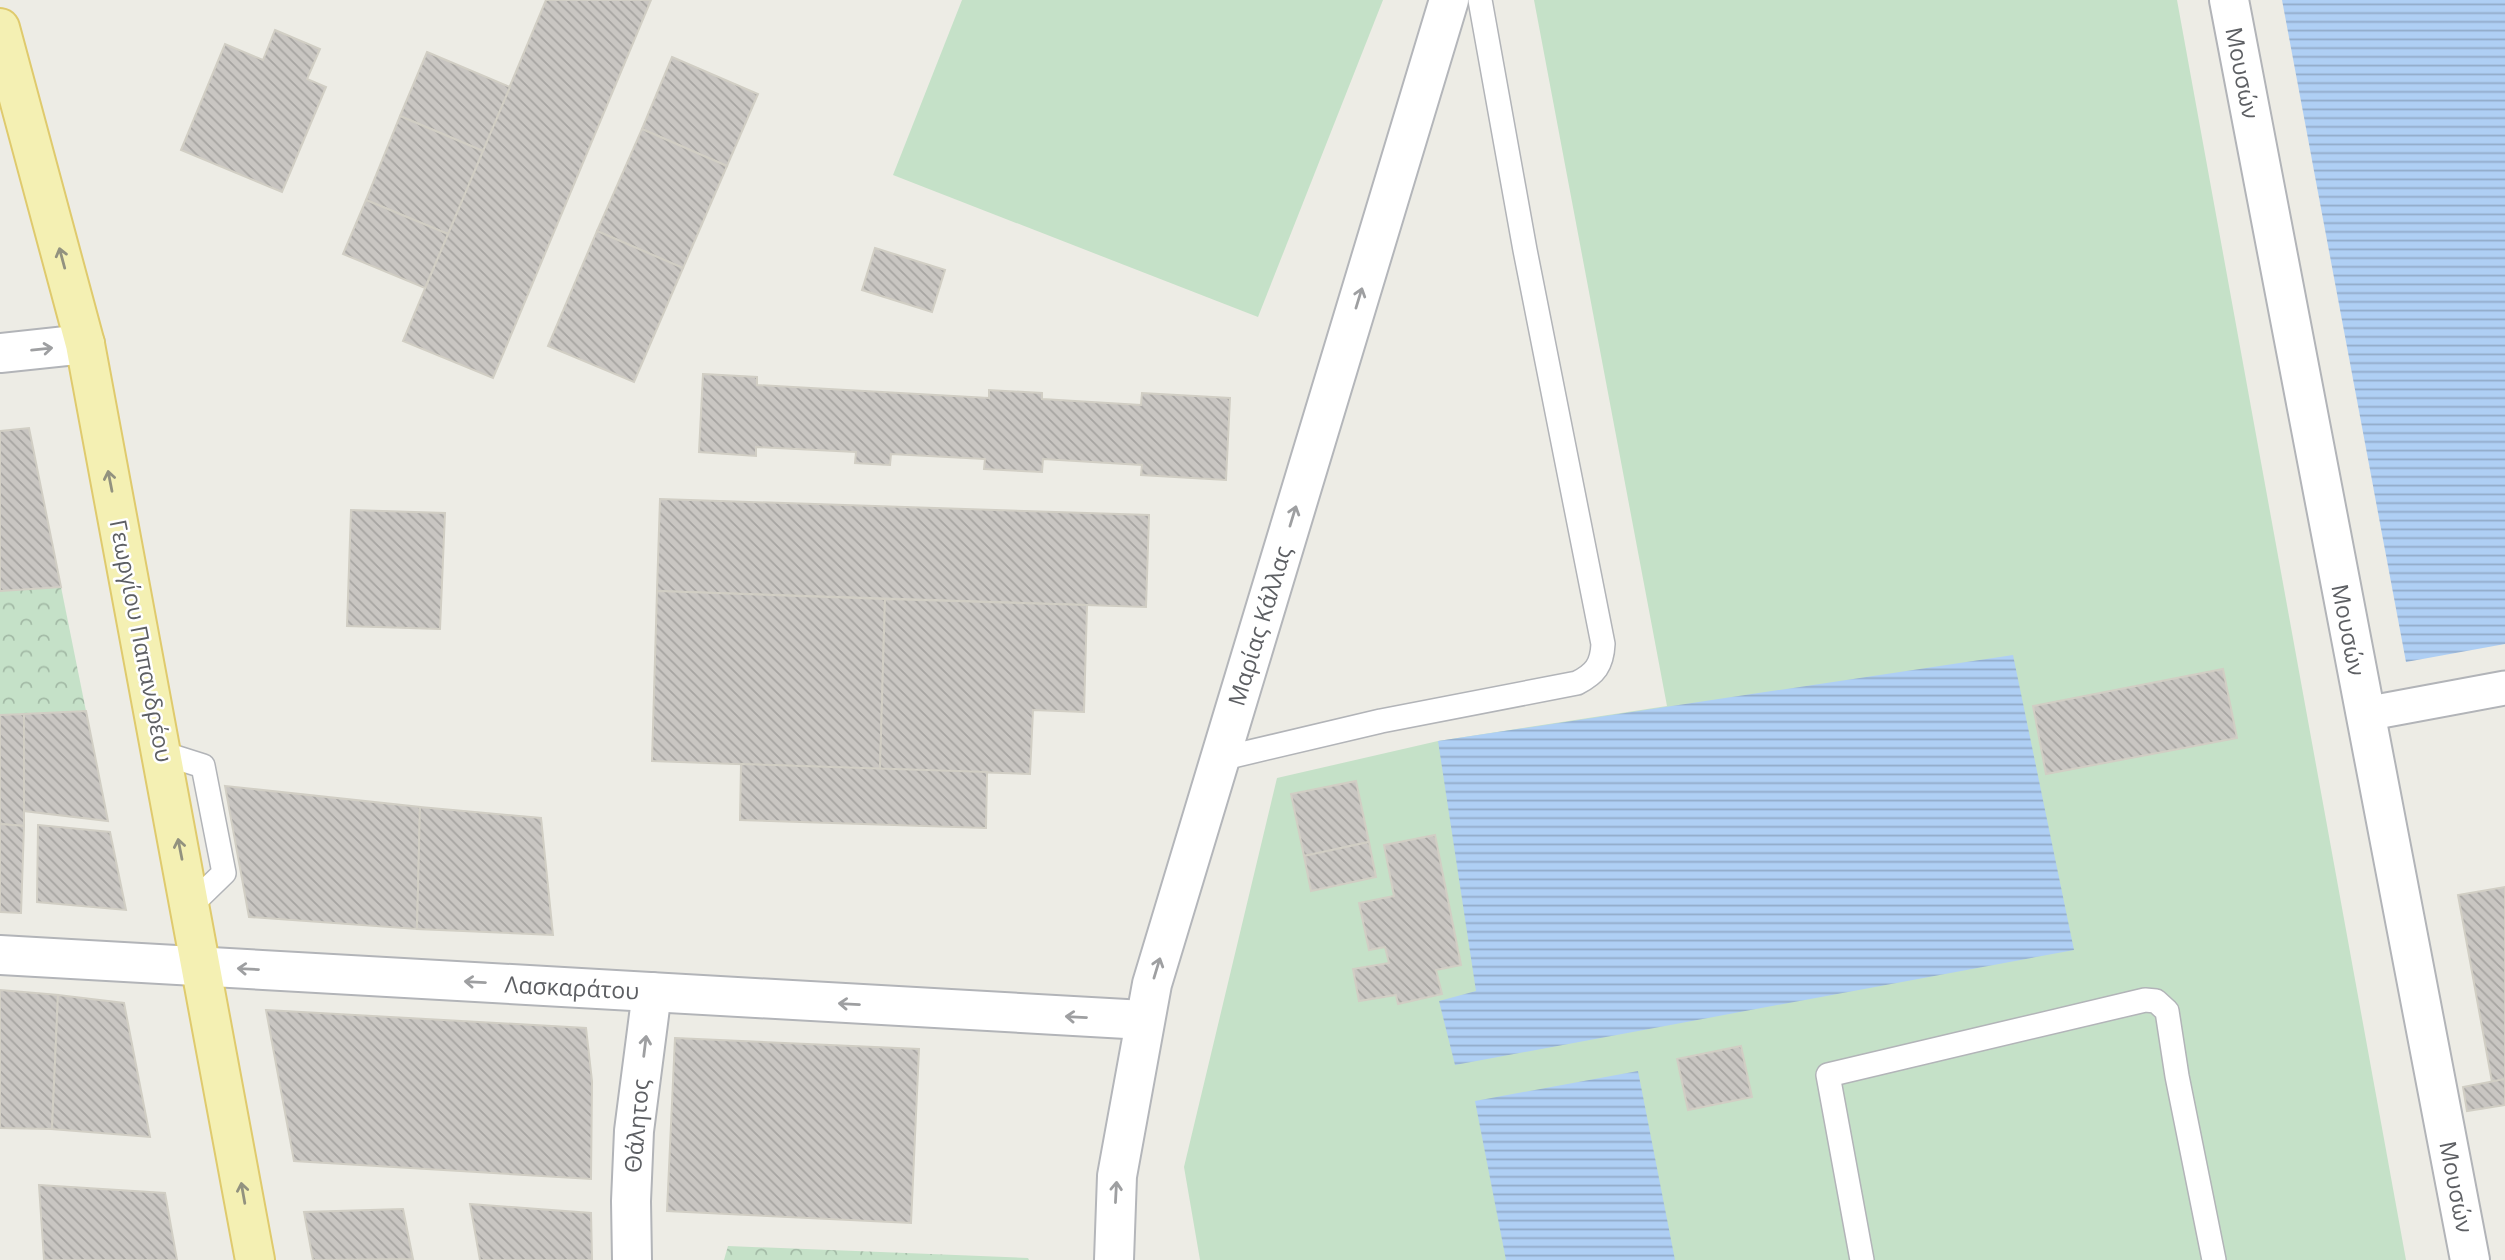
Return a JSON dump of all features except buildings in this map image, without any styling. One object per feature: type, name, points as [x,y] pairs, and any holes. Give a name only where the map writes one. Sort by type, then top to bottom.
[{"type":"main road","name":"Γεωργίου Παπανδρέου","points":[[0,29],[85,344],[255,1260]]},
{"type":"street","name":"Μαρίας Κάλλας","points":[[1114,1260],[1117,1176],[1152,984],[1449,0]]},
{"type":"street","name":"Μουσών","points":[[2229,0],[2470,1260]]},
{"type":"street","points":[[0,353],[85,344]]},
{"type":"street","points":[[2365,714],[2505,688]]},
{"type":"street","name":"Λασκαράτου","points":[[0,955],[1144,1020]]},
{"type":"street","name":"Θάλητος","points":[[632,1260],[634,1131],[652,992]]},
{"type":"lane","points":[[1220,759],[1381,721],[1577,683],[1592,675],[1602,661],[1603,645],[1525,250],[1480,0]]},
{"type":"lane","points":[[1862,1260],[1828,1074],[2145,1000],[2156,1001],[2167,1011],[2177,1076],[2214,1260]]},
{"type":"green space","points":[[962,0],[1383,0],[1258,317],[893,175]]},
{"type":"green space","points":[[1534,0],[2177,0],[2406,1260],[1200,1260],[1184,1167],[1277,778],[1438,741],[1667,706]]},
{"type":"green space","points":[[61,587],[86,711],[0,715],[0,591]]},
{"type":"green space","points":[[728,1246],[1028,1258],[1029,1260],[724,1260]]},
{"type":"water","points":[[2282,0],[2505,0],[2505,644],[2406,662]]},
{"type":"water","points":[[2013,655],[2074,950],[1455,1065],[1439,1001],[1476,991],[1438,741]]},
{"type":"water","points":[[1638,1071],[1675,1260],[1506,1260],[1475,1101]]}]
